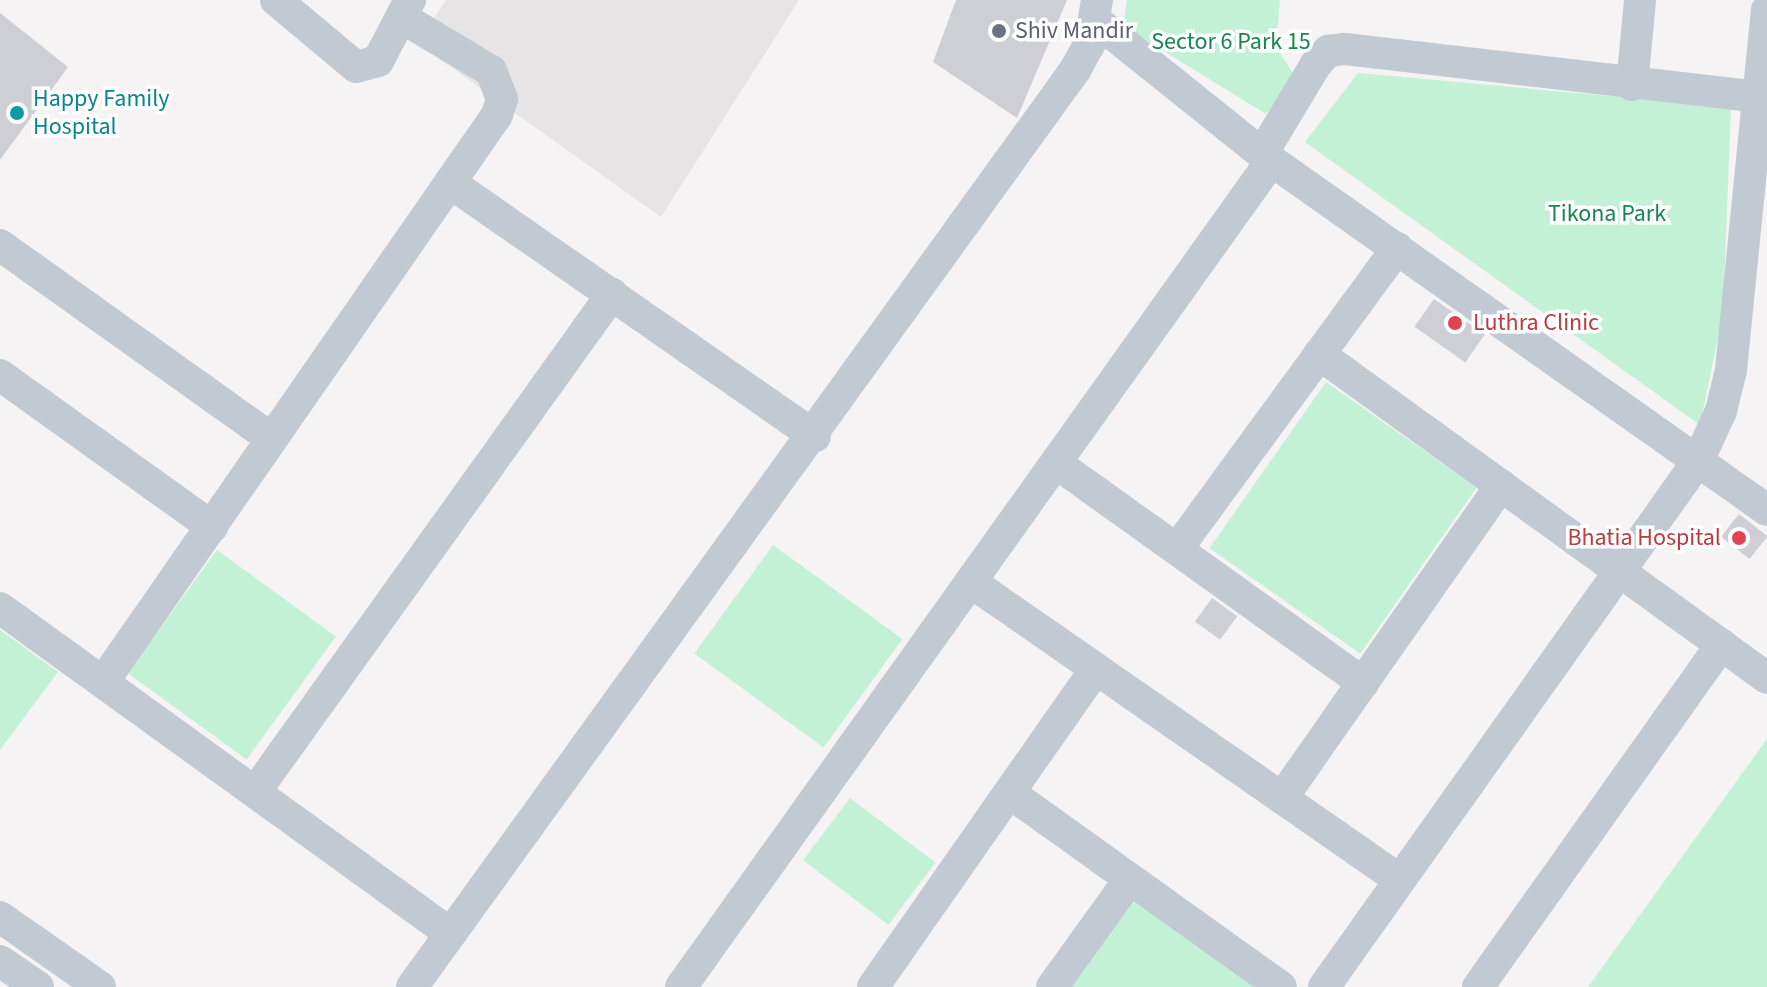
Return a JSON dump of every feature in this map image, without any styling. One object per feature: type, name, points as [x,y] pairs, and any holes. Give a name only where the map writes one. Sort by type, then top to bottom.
[{"type":"street","points":[[103,682],[271,438],[452,184],[497,115],[499,83],[470,53],[406,8],[378,61],[356,67],[276,0]]},
{"type":"street","points":[[1632,85],[1640,0]]},
{"type":"street","points":[[412,987],[815,436],[1075,70],[1096,10],[1267,157],[1767,510]]},
{"type":"street","points":[[1324,987],[1615,569],[1698,461],[1721,411],[1731,370],[1763,98],[1767,10]]},
{"type":"street","points":[[681,987],[1056,463],[1267,157],[1328,51],[1763,98]]},
{"type":"street","points":[[452,184],[815,436]]},
{"type":"street","points":[[0,245],[271,438]]},
{"type":"street","points":[[1177,549],[1397,248]]},
{"type":"street","points":[[255,792],[612,294]]},
{"type":"street","points":[[1319,354],[1767,678]]},
{"type":"street","points":[[0,375],[212,527]]},
{"type":"street","points":[[1056,463],[1363,683]]},
{"type":"street","points":[[1282,798],[1501,485]]},
{"type":"street","points":[[971,582],[1400,880]]},
{"type":"street","points":[[0,608],[451,934]]},
{"type":"street","points":[[1478,987],[1721,645]]},
{"type":"street","points":[[873,987],[1096,669]]},
{"type":"street","points":[[1010,793],[1281,987]]},
{"type":"street","points":[[1052,987],[1130,879]]},
{"type":"street","points":[[0,917],[100,987]]},
{"type":"street","points":[[0,961],[38,987]]},
{"type":"shaded area","points":[[446,0],[799,0],[661,217],[417,43]]},
{"type":"green space","name":"Sector 6 Park 15","points":[[1127,0],[1280,0],[1276,47],[1297,79],[1266,114],[1123,26]]},
{"type":"green space","name":"Tikona Park","points":[[1358,73],[1731,107],[1723,313],[1700,425],[1305,142]]},
{"type":"green space","points":[[1326,382],[1477,488],[1360,654],[1210,548]]},
{"type":"green space","points":[[773,545],[902,639],[824,747],[694,653]]},
{"type":"green space","points":[[217,550],[336,636],[247,759],[128,673]]},
{"type":"green space","points":[[0,630],[58,672],[0,750]]},
{"type":"green space","points":[[1767,739],[1767,987],[1588,987]]},
{"type":"green space","points":[[850,798],[935,862],[889,925],[803,860]]},
{"type":"green space","points":[[1134,900],[1254,987],[1071,987]]},
{"type":"building","name":"Shiv Mandir","points":[[956,0],[1067,0],[1017,118],[933,62]]},
{"type":"building","name":"Happy Family Hospital","points":[[0,13],[68,67],[0,160]]},
{"type":"building","points":[[1434,299],[1485,335],[1465,362],[1414,327]]},
{"type":"building","points":[[1739,514],[1767,536],[1750,559],[1721,537]]},
{"type":"building","points":[[1212,598],[1237,616],[1220,640],[1195,621]]},
{"type":"place","name":"Shiv Mandir","points":[[999,31]]},
{"type":"place","name":"Happy Family Hospital","points":[[17,113]]},
{"type":"place","name":"Luthra Clinic","points":[[1455,323]]},
{"type":"place","name":"Bhatia Hospital","points":[[1739,538]]}]
